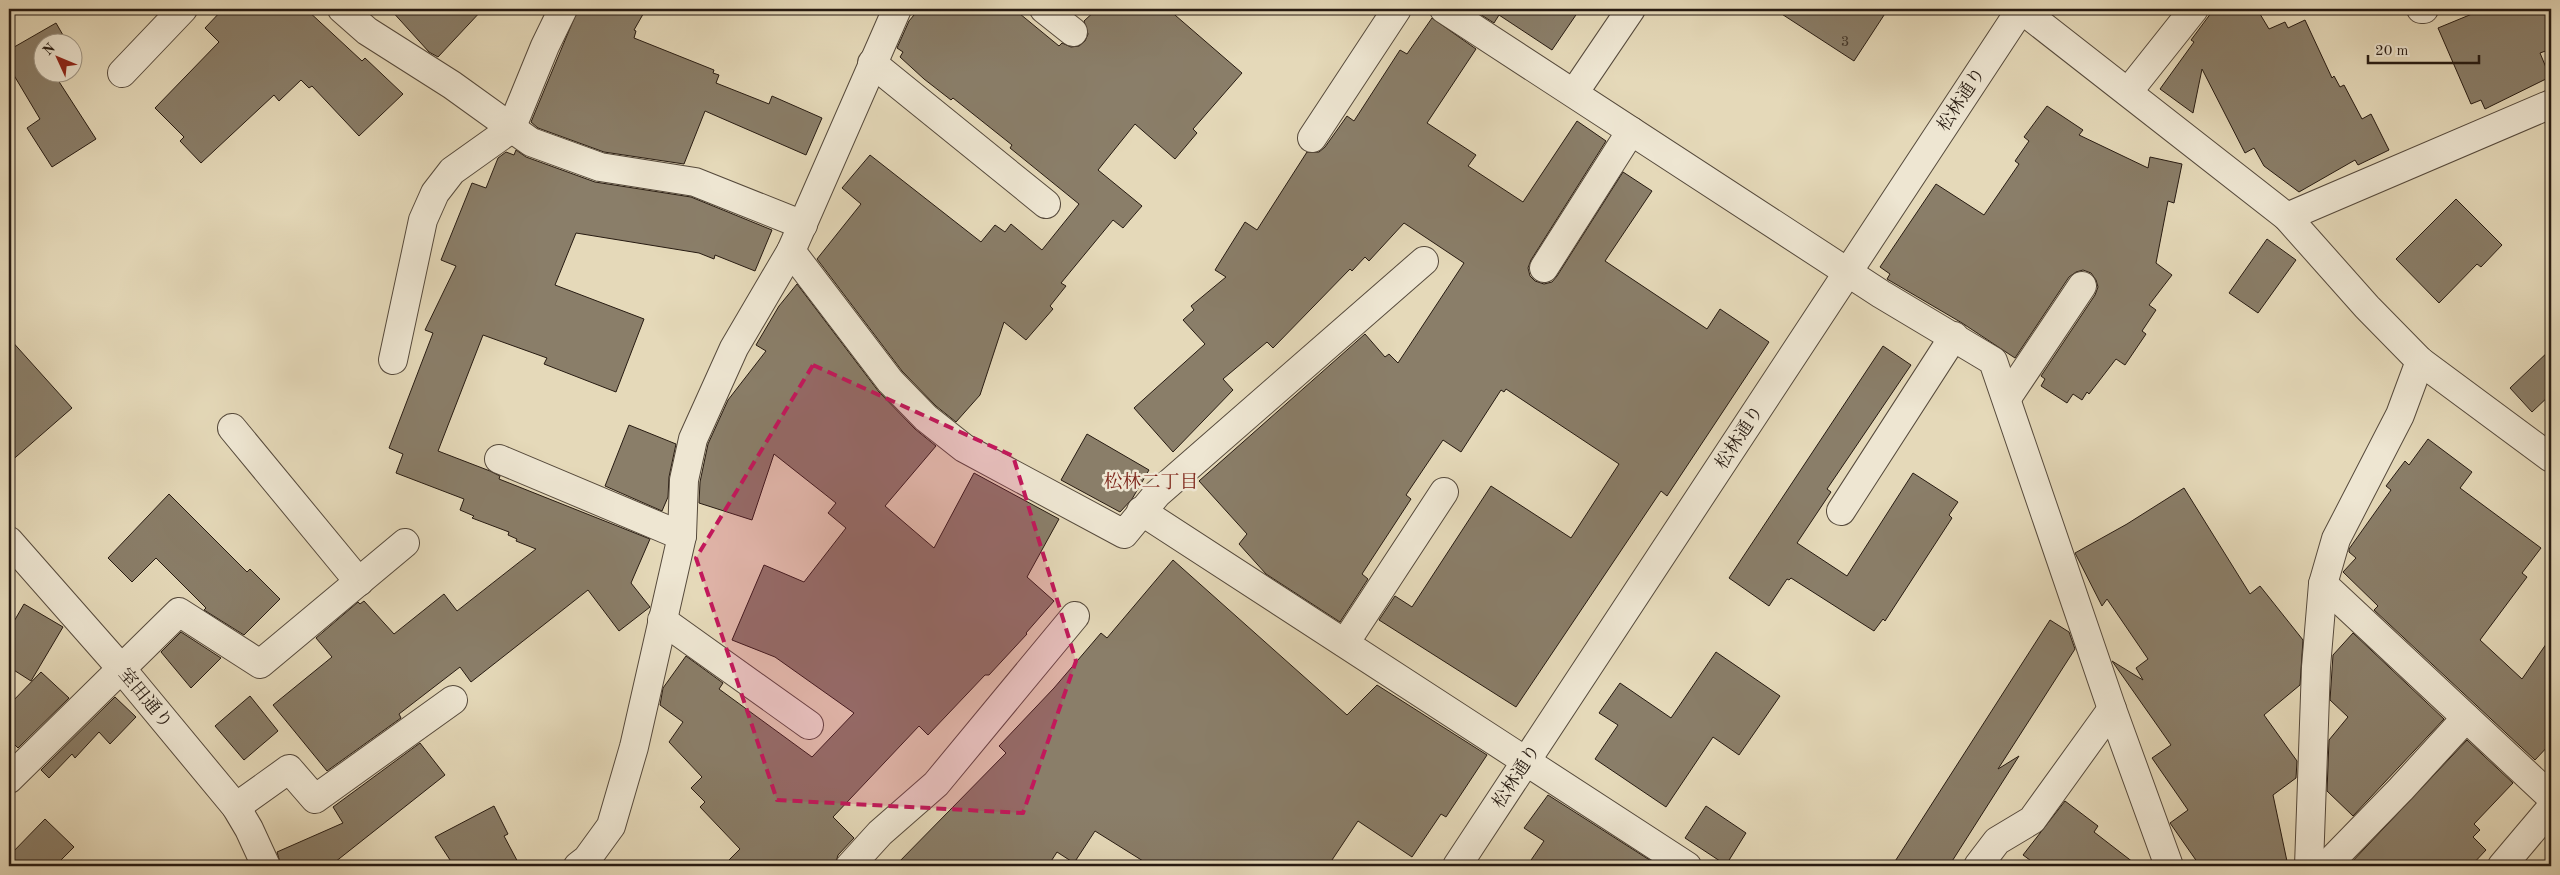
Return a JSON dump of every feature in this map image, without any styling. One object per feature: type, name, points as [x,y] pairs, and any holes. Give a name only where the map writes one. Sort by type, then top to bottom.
[{"type":"street","points":[[122,73],[183,9]]},
{"type":"street","points":[[342,9],[367,31],[452,85],[531,142],[600,167],[695,182],[803,225]]},
{"type":"street","points":[[393,360],[423,220],[436,193],[452,171],[511,129],[545,46],[563,9]]},
{"type":"street","points":[[578,866],[587,859],[610,826],[634,747],[682,536],[684,480],[693,439],[734,348],[791,251],[897,9]]},
{"type":"street","points":[[1044,9],[1073,32]]},
{"type":"street","points":[[1312,138],[1397,9]]},
{"type":"street","points":[[1446,9],[1848,272],[1993,361],[2112,710],[2169,866]]},
{"type":"street","points":[[1574,93],[1631,9]]},
{"type":"street","points":[[2021,9],[2287,216],[2367,307],[2420,361],[2551,458]]},
{"type":"street","name":"松林通り","points":[[1457,866],[2021,9]]},
{"type":"street","points":[[2128,92],[2194,9]]},
{"type":"street","points":[[872,63],[1046,204]]},
{"type":"street","points":[[2287,216],[2551,104]]},
{"type":"street","points":[[1544,268],[1632,131]]},
{"type":"street","points":[[791,251],[890,381],[926,418],[964,448],[1124,534],[1141,511],[1157,494],[1424,261]]},
{"type":"street","points":[[2007,398],[2082,286]]},
{"type":"street","points":[[1841,511],[1954,336]]},
{"type":"street","points":[[2309,866],[2316,667],[2323,584],[2336,539],[2400,415],[2420,361]]},
{"type":"street","points":[[232,428],[359,582]]},
{"type":"street","points":[[499,459],[682,536]]},
{"type":"street","points":[[1345,643],[1444,492]]},
{"type":"street","points":[[1141,511],[1687,866]]},
{"type":"street","name":"室田通り","points":[[9,541],[120,667],[236,807],[249,828],[266,866]]},
{"type":"street","points":[[9,779],[120,667],[179,612],[260,664],[405,543]]},
{"type":"street","points":[[2323,584],[2551,797]]},
{"type":"street","points":[[850,866],[880,834],[936,784],[1075,616]]},
{"type":"street","points":[[662,620],[809,725]]},
{"type":"street","points":[[236,807],[289,769],[315,799],[453,700]]},
{"type":"street","points":[[1978,866],[1997,841],[2032,820],[2112,710]]},
{"type":"street","points":[[2326,866],[2401,790],[2466,718]]},
{"type":"street","points":[[2502,866],[2551,808]]},
{"type":"highlighted area","points":[[813,365],[1013,456],[1076,661],[1023,813],[777,800],[696,558]]},
{"type":"building","points":[[223,9],[306,9],[362,61],[365,58],[403,94],[359,136],[312,86],[309,88],[301,80],[279,101],[274,95],[201,163],[180,141],[184,137],[155,108],[219,42],[205,28]]},
{"type":"building","points":[[390,9],[483,9],[438,57],[429,52]]},
{"type":"building","points":[[578,9],[646,9],[634,30],[636,31],[634,38],[714,70],[713,73],[719,75],[716,83],[769,104],[772,96],[822,118],[806,155],[705,111],[684,164],[604,152],[538,128],[531,122]]},
{"type":"building","points":[[919,9],[1014,9],[1059,46],[1062,43],[1071,47],[1079,46],[1085,41],[1088,34],[1084,21],[1097,9],[1168,9],[1242,73],[1193,129],[1197,133],[1175,159],[1135,124],[1098,170],[1142,206],[1123,228],[1113,220],[1061,283],[1066,286],[1050,306],[1053,309],[1026,340],[1004,322],[980,395],[956,422],[936,406],[902,371],[817,259],[861,204],[842,188],[870,155],[981,242],[995,225],[1005,232],[1011,224],[1042,250],[1079,204],[1010,148],[1012,145],[953,98],[951,100],[924,79],[900,57],[903,52],[897,48],[909,21]]},
{"type":"building","points":[[1472,9],[1580,9],[1552,50],[1499,15],[1494,23]]},
{"type":"building","points":[[1774,9],[1888,9],[1854,61]]},
{"type":"building","points":[[2214,9],[2257,9],[2269,29],[2285,22],[2288,28],[2305,20],[2332,78],[2334,76],[2340,87],[2344,85],[2362,119],[2371,114],[2389,150],[2358,165],[2355,160],[2299,192],[2264,166],[2254,148],[2245,153],[2202,69],[2193,113],[2160,89],[2194,42],[2191,40]]},
{"type":"building","points":[[2484,9],[2551,9],[2551,49],[2540,53],[2550,77],[2485,109],[2481,100],[2471,104],[2438,28]]},
{"type":"building","points":[[1432,18],[1476,49],[1427,123],[1476,155],[1468,166],[1523,202],[1577,121],[1606,141],[1531,260],[1528,268],[1530,276],[1535,281],[1544,284],[1552,282],[1557,276],[1623,172],[1652,191],[1605,261],[1707,329],[1720,309],[1769,342],[1667,496],[1661,491],[1516,707],[1379,620],[1395,596],[1412,607],[1491,486],[1571,538],[1619,464],[1506,389],[1504,392],[1501,390],[1461,452],[1443,440],[1406,495],[1411,499],[1362,574],[1368,579],[1340,622],[1266,574],[1239,544],[1247,534],[1199,481],[1365,334],[1385,357],[1389,354],[1398,363],[1464,263],[1404,223],[1369,261],[1365,257],[1352,271],[1350,269],[1273,348],[1267,342],[1223,379],[1233,390],[1173,452],[1134,408],[1205,344],[1183,320],[1194,310],[1191,306],[1226,277],[1215,270],[1245,222],[1257,230],[1307,152],[1319,152],[1325,147],[1347,116],[1354,121],[1400,50],[1407,54]]},
{"type":"building","points":[[56,23],[61,32],[40,32]]},
{"type":"building","points":[[32,37],[32,82],[59,82],[96,139],[52,167],[27,128],[40,119],[9,67],[9,50]]},
{"type":"building","points":[[2047,106],[2083,130],[2079,135],[2148,168],[2150,157],[2182,164],[2174,203],[2168,201],[2156,263],[2172,275],[2149,305],[2156,310],[2142,331],[2146,334],[2125,365],[2116,359],[2089,394],[2087,392],[2082,400],[2073,394],[2067,403],[2041,386],[2045,379],[2041,376],[2095,295],[2098,287],[2091,273],[2083,270],[2069,277],[2015,358],[1962,323],[1887,279],[1890,274],[1880,267],[1936,184],[1984,215],[2019,164],[2015,161],[2029,141],[2024,137]]},
{"type":"building","points":[[516,150],[526,157],[595,182],[691,197],[772,230],[755,271],[715,255],[714,259],[699,253],[576,233],[555,285],[644,319],[616,392],[544,364],[547,358],[483,335],[438,451],[490,471],[500,476],[499,479],[650,539],[631,583],[650,607],[619,631],[588,590],[471,682],[460,667],[399,714],[401,718],[327,771],[273,705],[332,657],[316,638],[358,602],[360,604],[364,601],[394,634],[444,594],[457,611],[536,549],[516,541],[517,539],[508,535],[509,532],[472,518],[474,516],[460,510],[464,499],[396,473],[403,454],[389,448],[433,333],[425,330],[456,266],[441,260],[472,183],[486,188],[498,158],[506,152],[514,155]]},
{"type":"building","points":[[2456,199],[2502,245],[2481,267],[2477,264],[2439,303],[2396,259]]},
{"type":"building","points":[[2267,239],[2296,260],[2258,313],[2229,293]]},
{"type":"building","points":[[797,284],[879,392],[915,429],[936,446],[885,506],[934,548],[974,473],[1059,519],[1027,577],[1054,601],[989,675],[985,675],[928,735],[919,726],[833,817],[854,838],[838,855],[835,866],[723,866],[740,849],[700,807],[705,802],[691,788],[702,777],[669,742],[683,722],[660,705],[663,688],[686,656],[723,683],[719,689],[812,757],[854,713],[775,657],[732,640],[764,565],[804,582],[846,528],[828,513],[836,503],[774,454],[752,520],[699,503],[700,482],[708,444],[728,400],[766,351],[756,345],[779,306]]},
{"type":"building","points":[[9,338],[72,408],[9,463]]},
{"type":"building","points":[[1883,346],[1911,365],[1827,489],[1831,492],[1797,543],[1847,576],[1913,473],[1958,502],[1949,515],[1952,518],[1885,621],[1883,619],[1874,631],[1791,578],[1787,579],[1769,606],[1729,578]]},
{"type":"building","points":[[2551,349],[2551,394],[2532,412],[2510,388]]},
{"type":"building","points":[[629,425],[676,444],[669,477],[668,497],[662,511],[605,486]]},
{"type":"building","points":[[1087,434],[1149,470],[1132,499],[1120,512],[1061,480]]},
{"type":"building","points":[[2428,439],[2472,472],[2460,488],[2541,548],[2522,573],[2527,577],[2480,640],[2522,679],[2551,637],[2551,743],[2535,760],[2374,610],[2378,606],[2343,572],[2356,558],[2349,552],[2349,549],[2391,490],[2386,486],[2405,461],[2409,465]]},
{"type":"building","points":[[2184,488],[2250,594],[2260,586],[2303,640],[2300,685],[2264,715],[2297,761],[2296,778],[2273,795],[2288,866],[2200,866],[2170,823],[2188,810],[2152,758],[2171,745],[2112,661],[2143,680],[2136,668],[2148,659],[2107,599],[2102,606],[2075,553],[2127,524]]},
{"type":"building","points":[[169,494],[247,572],[250,569],[280,599],[244,635],[204,610],[206,608],[156,558],[132,582],[108,558]]},
{"type":"building","points":[[1173,560],[1347,715],[1377,685],[1487,755],[1446,817],[1441,814],[1412,857],[1358,821],[1328,866],[1151,866],[1095,831],[1074,863],[1057,852],[1048,866],[895,866],[1006,753],[999,746],[1054,688],[1101,633],[1107,638]]},
{"type":"building","points":[[24,604],[63,627],[31,681],[9,667],[9,630]]},
{"type":"building","points":[[2050,620],[2069,632],[2075,649],[1998,769],[2019,756],[1949,866],[1892,866]]},
{"type":"building","points":[[181,632],[221,658],[191,688],[161,652]]},
{"type":"building","points":[[2353,633],[2444,719],[2353,816],[2327,791],[2329,740],[2348,717],[2330,700],[2333,655]]},
{"type":"building","points":[[1716,652],[1780,696],[1739,755],[1713,737],[1666,807],[1595,759],[1618,725],[1599,713],[1620,683],[1671,718]]},
{"type":"building","points":[[41,672],[69,698],[18,748],[9,739],[9,705]]},
{"type":"building","points":[[250,696],[278,731],[244,760],[215,726]]},
{"type":"building","points":[[115,697],[136,717],[110,744],[99,732],[75,758],[72,754],[49,778],[41,770]]},
{"type":"building","points":[[2467,740],[2513,783],[2474,824],[2480,830],[2473,837],[2486,850],[2471,866],[2348,866]]},
{"type":"building","points":[[420,743],[445,775],[330,866],[281,866],[277,852],[343,823],[333,807]]},
{"type":"building","points":[[1548,795],[1659,866],[1527,866],[1544,841],[1524,828]]},
{"type":"building","points":[[2065,801],[2098,826],[2094,832],[2138,866],[2038,866],[2023,855]]},
{"type":"building","points":[[494,806],[508,834],[504,836],[520,866],[454,866],[435,837]]},
{"type":"building","points":[[1706,806],[1746,833],[1726,865],[1685,838]]},
{"type":"building","points":[[45,819],[74,847],[55,866],[9,866],[9,856]]},
{"type":"district","name":"松林二丁目","points":[[1151,481]]}]
